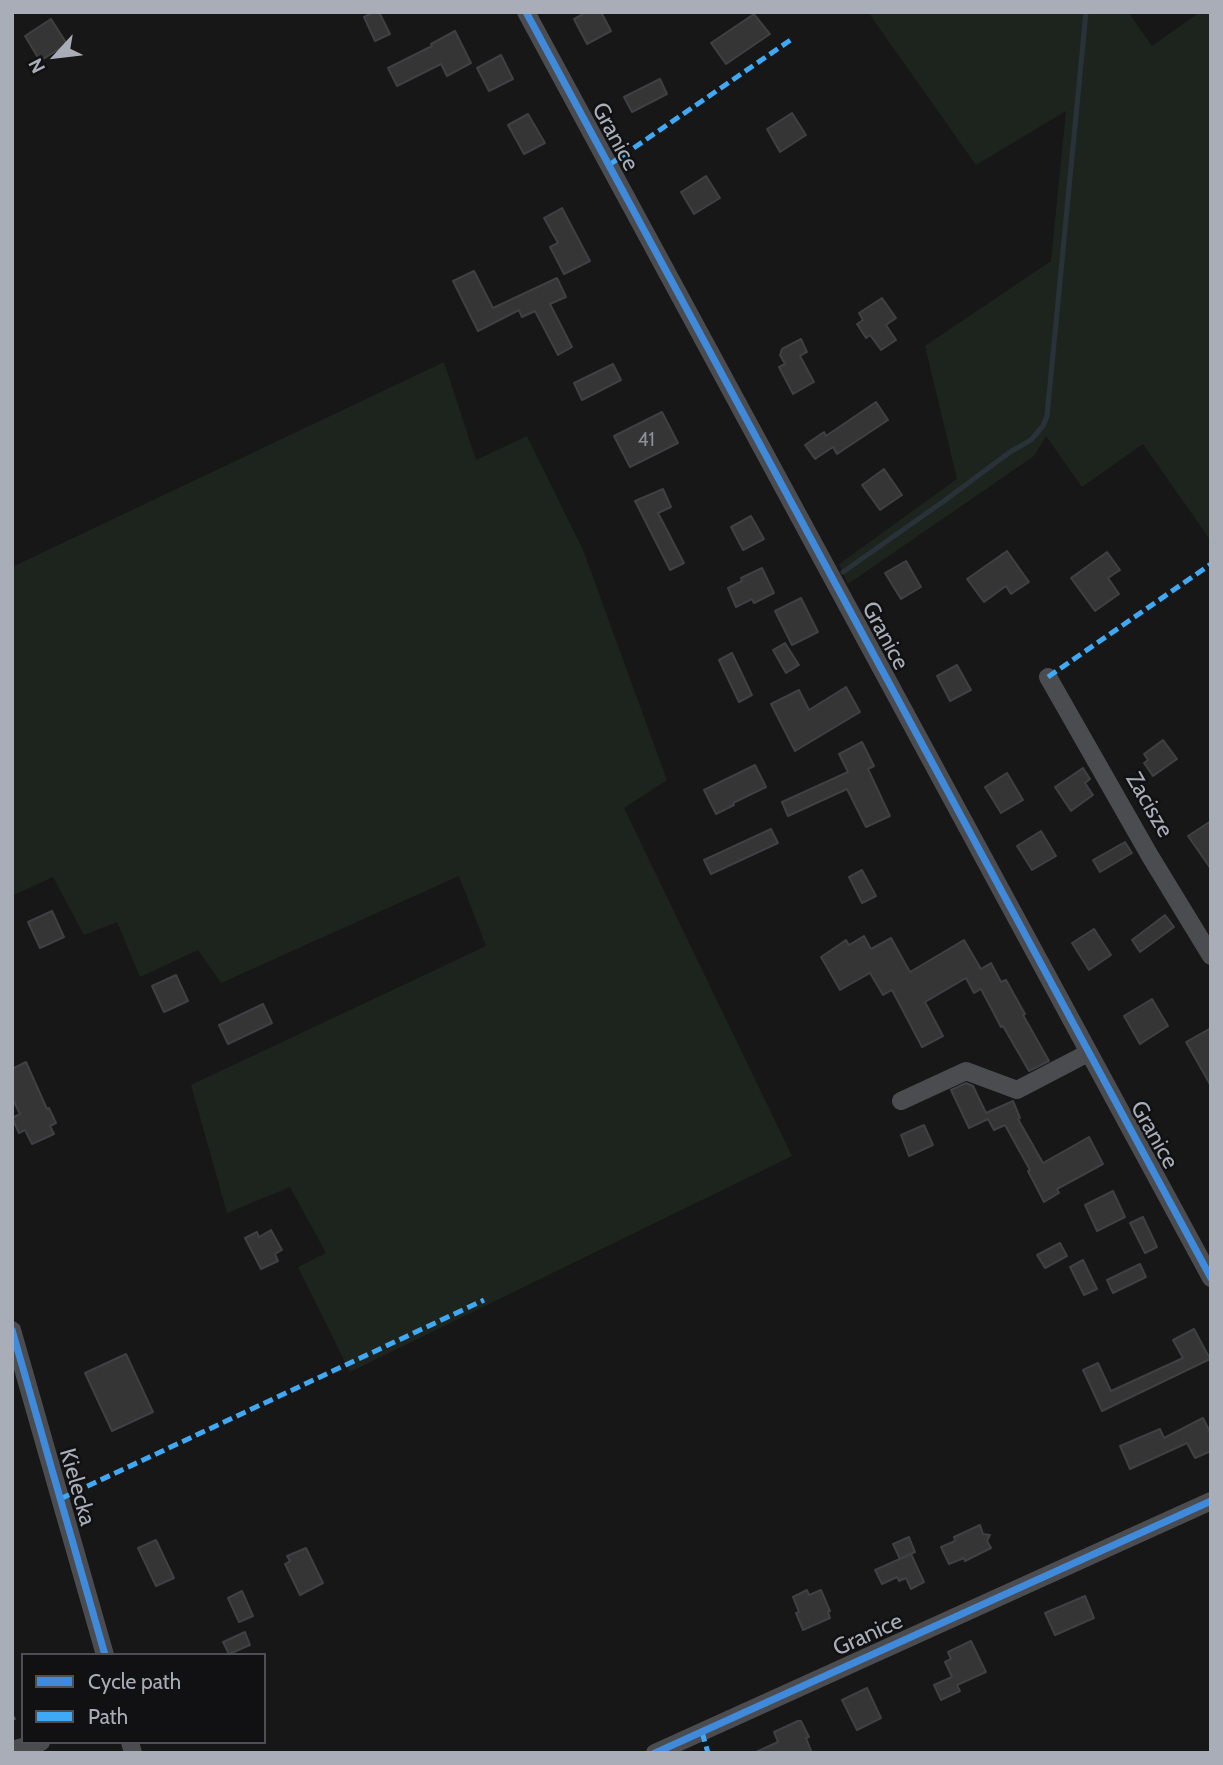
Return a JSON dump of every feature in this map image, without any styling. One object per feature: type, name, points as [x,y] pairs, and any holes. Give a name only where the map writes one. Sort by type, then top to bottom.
[{"type":"street","name":"Granice","points":[[526,12],[1211,1278]]},
{"type":"street","name":"Zacisze","points":[[1048,677],[1150,856],[1211,956]]},
{"type":"street","points":[[901,1101],[966,1071],[1017,1090],[1088,1053]]},
{"type":"street","name":"Kielecka","points":[[12,1330],[104,1653]]},
{"type":"street","name":"Granice","points":[[656,1753],[1211,1501]]},
{"type":"street","points":[[12,1750],[34,1744]]},
{"type":"path","points":[[12,1719],[19,1717]]},
{"type":"shaded area","points":[[868,12],[1128,12],[1152,46],[1200,12],[1211,12],[1211,541],[1143,444],[1082,487],[1046,436],[1034,456],[848,584],[839,564],[957,479],[925,346],[1051,261],[1066,111],[976,165]]},
{"type":"shaded area","points":[[444,362],[476,460],[527,436],[583,550],[667,780],[624,808],[792,1156],[350,1372],[298,1267],[326,1253],[290,1187],[227,1213],[191,1085],[486,946],[459,876],[221,983],[198,950],[140,977],[117,922],[84,935],[53,877],[12,896],[12,567]]},
{"type":"building","points":[[379,12],[390,34],[375,41],[364,17]]},
{"type":"building","points":[[587,12],[601,12],[611,31],[587,44],[574,19]]},
{"type":"building","points":[[754,14],[770,34],[726,64],[711,43]]},
{"type":"building","points":[[51,19],[67,44],[40,61],[25,36]]},
{"type":"building","points":[[455,31],[471,63],[447,76],[441,64],[397,86],[388,68]]},
{"type":"building","points":[[501,55],[513,79],[489,91],[477,68]]},
{"type":"building","points":[[660,79],[667,94],[632,112],[624,97]]},
{"type":"building","points":[[792,113],[806,135],[780,152],[767,129]]},
{"type":"building","points":[[528,114],[545,143],[524,154],[508,125]]},
{"type":"building","points":[[706,176],[720,198],[694,214],[681,192]]},
{"type":"building","points":[[562,208],[590,261],[564,274],[550,247],[558,243],[544,218]]},
{"type":"building","points":[[474,271],[493,308],[557,278],[566,297],[550,304],[572,347],[558,355],[535,311],[522,317],[519,310],[478,331],[453,281]]},
{"type":"building","points":[[882,298],[896,318],[886,325],[896,340],[881,350],[870,335],[866,338],[857,324],[863,320],[859,313]]},
{"type":"building","points":[[801,339],[807,352],[800,356],[814,382],[793,394],[779,367],[785,364],[780,355],[782,349]]},
{"type":"building","points":[[613,364],[621,380],[582,400],[574,383]]},
{"type":"building","points":[[876,402],[888,420],[837,454],[833,447],[815,459],[805,445],[824,432],[826,436]]},
{"type":"building","points":[[662,412],[678,443],[630,467],[614,436]]},
{"type":"building","points":[[884,469],[902,495],[880,510],[862,485]]},
{"type":"building","points":[[663,489],[671,507],[658,513],[684,563],[670,570],[635,501]]},
{"type":"building","points":[[751,516],[764,539],[743,550],[731,527]]},
{"type":"building","points":[[1007,551],[1029,582],[1011,594],[1006,586],[984,602],[967,579]]},
{"type":"building","points":[[1107,552],[1120,570],[1108,578],[1119,594],[1095,611],[1071,578]]},
{"type":"building","points":[[906,561],[921,587],[901,599],[885,573]]},
{"type":"building","points":[[762,568],[774,593],[754,603],[752,599],[736,607],[728,588]]},
{"type":"building","points":[[801,598],[818,632],[792,645],[775,611]]},
{"type":"building","points":[[785,643],[799,665],[786,673],[773,650]]},
{"type":"building","points":[[732,653],[752,695],[739,702],[719,660]]},
{"type":"building","points":[[957,665],[971,690],[950,701],[937,676]]},
{"type":"building","points":[[846,687],[860,712],[795,751],[771,704],[799,690],[809,710]]},
{"type":"building","points":[[1163,740],[1177,759],[1153,776],[1144,763],[1148,760],[1144,754]]},
{"type":"building","points":[[862,742],[874,766],[868,769],[890,816],[866,827],[847,789],[788,816],[782,802],[848,772],[839,754]]},
{"type":"building","points":[[755,765],[766,787],[716,814],[704,790]]},
{"type":"building","points":[[1083,768],[1090,779],[1085,783],[1093,795],[1071,811],[1055,787]]},
{"type":"building","points":[[1007,773],[1023,800],[1001,813],[985,787]]},
{"type":"building","points":[[1211,821],[1211,869],[1188,836]]},
{"type":"building","points":[[771,829],[778,843],[711,874],[704,860]]},
{"type":"building","points":[[1041,831],[1056,856],[1032,870],[1017,846]]},
{"type":"building","points":[[1125,842],[1132,853],[1100,872],[1093,860]]},
{"type":"building","points":[[862,870],[876,896],[862,903],[849,877]]},
{"type":"building","points":[[52,911],[64,937],[40,948],[28,922]]},
{"type":"building","points":[[1165,915],[1174,927],[1140,952],[1132,940]]},
{"type":"building","points":[[1094,929],[1111,955],[1089,970],[1072,943]]},
{"type":"building","points":[[864,936],[871,949],[891,938],[910,972],[964,940],[981,969],[991,963],[1001,982],[1006,980],[1049,1061],[1029,1071],[981,989],[974,993],[966,978],[925,1002],[943,1036],[922,1047],[892,990],[883,995],[870,973],[840,990],[821,957],[846,940],[849,945]]},
{"type":"building","points":[[176,975],[188,1001],[164,1012],[152,986]]},
{"type":"building","points":[[1152,999],[1168,1026],[1140,1044],[1124,1016]]},
{"type":"building","points":[[263,1004],[272,1023],[228,1044],[219,1025]]},
{"type":"building","points":[[1211,1028],[1211,1086],[1186,1042]]},
{"type":"building","points":[[26,1062],[56,1123],[50,1126],[54,1134],[32,1144],[25,1130],[19,1133],[12,1118],[20,1114],[12,1098],[12,1069]]},
{"type":"building","points":[[966,1083],[973,1086],[986,1113],[1013,1101],[1020,1118],[1018,1119],[1043,1163],[1089,1137],[1103,1164],[1057,1189],[1059,1193],[1044,1202],[1005,1125],[994,1130],[988,1119],[969,1128],[951,1090]]},
{"type":"building","points":[[924,1125],[933,1145],[909,1156],[901,1135]]},
{"type":"building","points":[[1113,1191],[1125,1217],[1097,1231],[1085,1205]]},
{"type":"building","points":[[1143,1217],[1157,1247],[1145,1253],[1130,1223]]},
{"type":"building","points":[[271,1230],[282,1250],[275,1254],[278,1261],[261,1269],[245,1238],[257,1232],[259,1237]]},
{"type":"building","points":[[1060,1243],[1067,1256],[1045,1268],[1037,1255]]},
{"type":"building","points":[[1083,1260],[1097,1289],[1084,1295],[1070,1267]]},
{"type":"building","points":[[1140,1264],[1146,1277],[1113,1293],[1107,1280]]},
{"type":"building","points":[[1194,1329],[1210,1359],[1102,1411],[1083,1370],[1098,1363],[1111,1391],[1183,1358],[1173,1340]]},
{"type":"building","points":[[126,1354],[153,1412],[112,1431],[85,1373]]},
{"type":"building","points":[[1203,1418],[1211,1434],[1211,1451],[1195,1458],[1187,1443],[1130,1469],[1120,1446],[1160,1429],[1164,1438]]},
{"type":"building","points":[[980,1525],[983,1534],[990,1535],[987,1541],[991,1548],[965,1561],[964,1558],[949,1564],[941,1547],[955,1541],[954,1537]]},
{"type":"building","points":[[909,1537],[915,1552],[900,1559],[893,1544]]},
{"type":"building","points":[[156,1540],[174,1578],[156,1586],[138,1548]]},
{"type":"building","points":[[306,1548],[323,1583],[300,1595],[285,1564],[290,1561],[287,1556]]},
{"type":"building","points":[[911,1554],[924,1582],[911,1589],[906,1578],[899,1581],[897,1577],[882,1584],[875,1570]]},
{"type":"building","points":[[807,1590],[809,1595],[821,1590],[830,1611],[830,1618],[803,1630],[793,1597]]},
{"type":"building","points":[[242,1591],[253,1616],[239,1622],[228,1598]]},
{"type":"building","points":[[1085,1596],[1094,1618],[1055,1635],[1045,1613]]},
{"type":"building","points":[[245,1632],[250,1645],[228,1653],[223,1642]]},
{"type":"building","points":[[971,1641],[986,1672],[957,1685],[960,1691],[941,1700],[934,1685],[952,1677],[945,1662],[951,1659],[948,1652]]},
{"type":"building","points":[[867,1688],[881,1718],[857,1730],[842,1700]]},
{"type":"building","points":[[801,1721],[809,1737],[806,1738],[812,1753],[754,1753],[778,1742],[774,1732]]},
{"type":"waterway","points":[[843,572],[1010,452],[1031,440],[1043,426],[1047,416],[1086,12]]},
{"type":"marked path","points":[[609,165],[792,39]]},
{"type":"marked path","points":[[1048,677],[1211,564]]},
{"type":"marked path","points":[[60,1499],[484,1300]]},
{"type":"marked path","points":[[702,1732],[708,1753]]},
{"type":"cycle path","points":[[526,12],[1211,1278]]},
{"type":"cycle path","points":[[12,1330],[104,1653]]},
{"type":"cycle path","points":[[655,1753],[1211,1501]]}]
